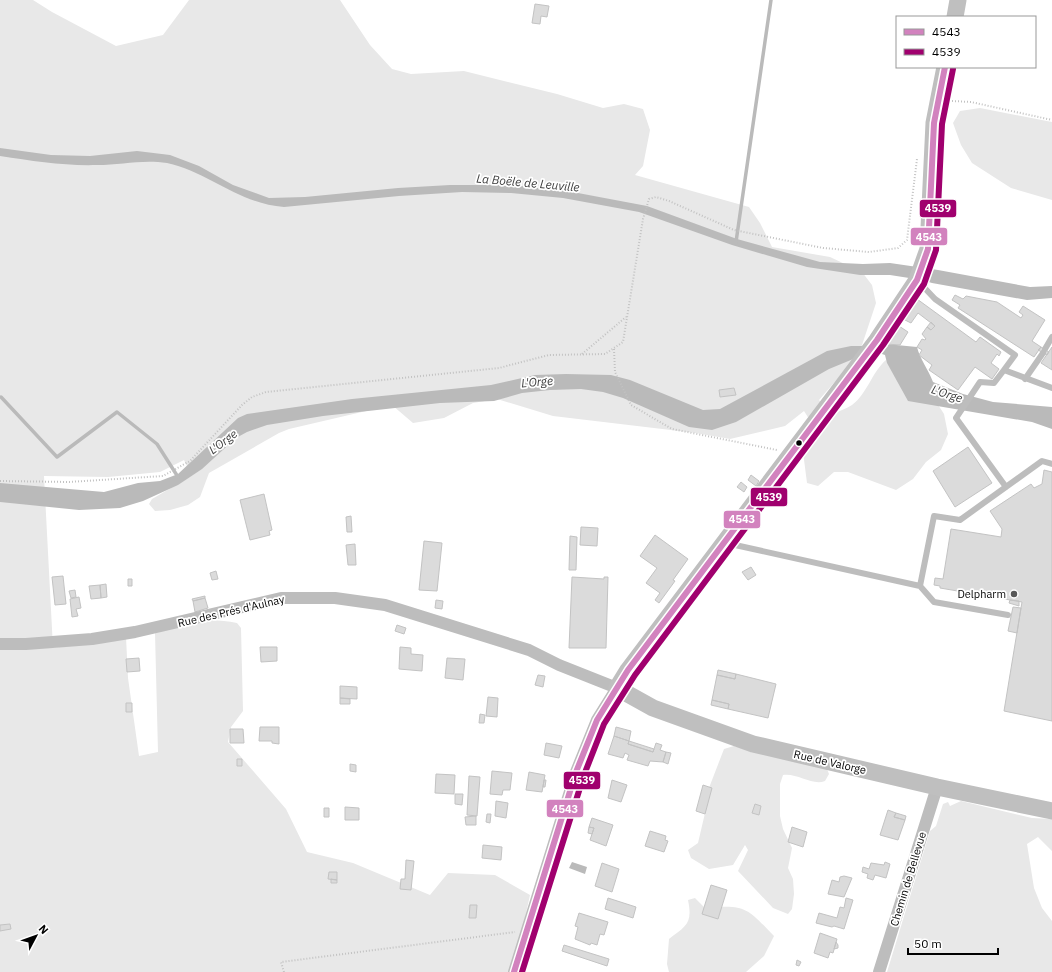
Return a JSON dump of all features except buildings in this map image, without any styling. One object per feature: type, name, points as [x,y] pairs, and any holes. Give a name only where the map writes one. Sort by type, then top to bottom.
[{"type":"street","points":[[955,16],[958,0]]},
{"type":"street","points":[[514,972],[576,772],[597,720],[628,670],[866,355],[917,280],[928,249],[934,123],[945,68]]},
{"type":"street","name":"Rue des Prés d'Aulnay","points":[[0,644],[26,644],[92,639],[135,632],[281,598],[335,598],[379,604],[529,650],[559,665],[616,688]]},
{"type":"street","name":"Rue de Valorge","points":[[616,688],[653,708],[753,744],[937,787],[1052,811]]},
{"type":"street","name":"Chemin de Bellevue","points":[[879,972],[937,787]]},
{"type":"lane","points":[[929,210],[949,210]]},
{"type":"lane","points":[[917,280],[935,299],[1015,355],[994,383],[980,382],[956,418],[1006,486]]},
{"type":"lane","points":[[1025,379],[1052,338]]},
{"type":"lane","points":[[1004,370],[1052,388]]},
{"type":"lane","points":[[920,586],[934,516],[960,520],[1042,461],[1052,464]]},
{"type":"lane","points":[[724,542],[920,586],[934,602],[1008,615]]},
{"type":"path","points":[[971,102],[1052,120]]},
{"type":"path","points":[[0,481],[69,482],[163,476],[179,469],[190,461],[242,405],[252,397],[266,392],[499,368],[549,355],[605,354],[622,342],[643,219],[649,200],[656,198],[669,201],[734,230],[823,248],[869,252],[898,248],[908,240],[917,154]]},
{"type":"path","points":[[582,355],[627,316]]},
{"type":"path","points":[[614,349],[615,372],[631,406],[672,429],[779,450]]},
{"type":"path","points":[[284,972],[281,962],[526,931]]},
{"type":"shaded area","points":[[0,0],[33,0],[52,12],[116,46],[163,35],[189,0],[340,0],[370,45],[392,69],[411,74],[464,71],[557,94],[603,108],[624,104],[643,109],[650,130],[643,166],[635,175],[749,207],[760,223],[772,247],[830,257],[862,272],[872,285],[876,303],[859,354],[819,400],[832,415],[852,405],[862,395],[881,365],[886,360],[933,397],[944,414],[948,434],[941,450],[926,462],[913,479],[896,490],[848,472],[834,472],[818,486],[807,483],[802,444],[811,422],[804,411],[785,426],[730,439],[696,433],[553,416],[497,399],[473,403],[444,418],[413,423],[392,405],[289,429],[279,433],[209,473],[200,497],[188,505],[170,510],[155,511],[149,504],[152,499],[183,481],[188,468],[184,460],[160,472],[108,477],[44,476],[53,648],[126,637],[128,678],[139,756],[158,752],[155,633],[186,623],[201,621],[215,620],[237,623],[241,628],[243,711],[231,727],[228,742],[286,809],[307,852],[353,863],[430,895],[448,873],[495,875],[530,895],[522,931],[510,972],[0,972]]},
{"type":"shaded area","points":[[980,108],[1052,122],[1052,200],[1011,188],[972,163],[961,145],[953,123],[960,111]]},
{"type":"shaded area","points":[[734,746],[827,769],[829,774],[825,781],[820,782],[783,775],[780,784],[780,816],[783,829],[792,848],[788,868],[793,879],[794,894],[792,909],[788,914],[773,908],[738,871],[748,850],[745,845],[733,865],[709,869],[691,858],[688,850],[698,843],[705,813],[702,806],[724,749]]},
{"type":"shaded area","points":[[961,801],[1032,818],[1052,819],[1052,851],[1038,837],[1027,844],[1034,888],[1042,908],[1052,921],[1052,972],[887,972],[930,831],[936,826],[943,804],[948,802],[950,806]]},
{"type":"shaded area","points":[[695,898],[705,908],[738,908],[745,910],[758,919],[774,936],[764,956],[746,972],[669,972],[667,964],[669,939],[687,924],[690,914],[688,900]]},
{"type":"water","points":[[0,148],[51,155],[90,156],[137,151],[170,155],[199,166],[233,185],[269,198],[305,197],[398,188],[450,185],[510,185],[562,190],[647,206],[737,239],[820,262],[863,264],[890,263],[938,270],[1030,287],[1052,286],[1052,298],[1027,300],[890,275],[860,275],[807,267],[732,245],[639,212],[563,198],[511,193],[462,192],[399,196],[284,207],[268,205],[253,200],[197,173],[167,163],[141,162],[106,165],[61,164],[0,156]]},
{"type":"water","name":"L'Orge","points":[[886,344],[917,347],[933,382],[963,394],[993,402],[1052,407],[1052,429],[1032,422],[908,401],[887,363],[885,355],[879,353],[888,346]]},
{"type":"water","name":"L'Orge","points":[[851,346],[876,346],[863,355],[829,369],[736,422],[712,430],[689,427],[623,398],[603,392],[581,389],[550,390],[522,393],[494,401],[440,403],[323,416],[267,425],[247,432],[236,438],[202,469],[178,485],[143,501],[120,508],[79,510],[0,502],[0,483],[104,492],[138,483],[160,481],[178,474],[238,418],[247,414],[352,399],[491,385],[535,375],[566,374],[611,375],[630,380],[703,410],[720,409],[827,351]]},
{"type":"water","points":[[572,862],[587,867],[585,874],[569,868]]},
{"type":"waterway","points":[[736,242],[771,0]]},
{"type":"waterway","points":[[1,397],[57,457],[117,412],[157,444],[178,477]]},
{"type":"transit line","name":"4543","points":[[514,972],[576,772],[597,720],[628,670],[877,340],[917,280],[928,249],[934,123],[945,68]]},
{"type":"transit line","name":"4539","points":[[522,972],[584,775],[604,724],[635,675],[883,345],[924,284],[936,250],[942,124],[953,69]]},
{"type":"place","name":"Delpharm","points":[[1014,594]]},
{"type":"water label","name":"La Boële de Leuville","points":[[528,183]]}]
